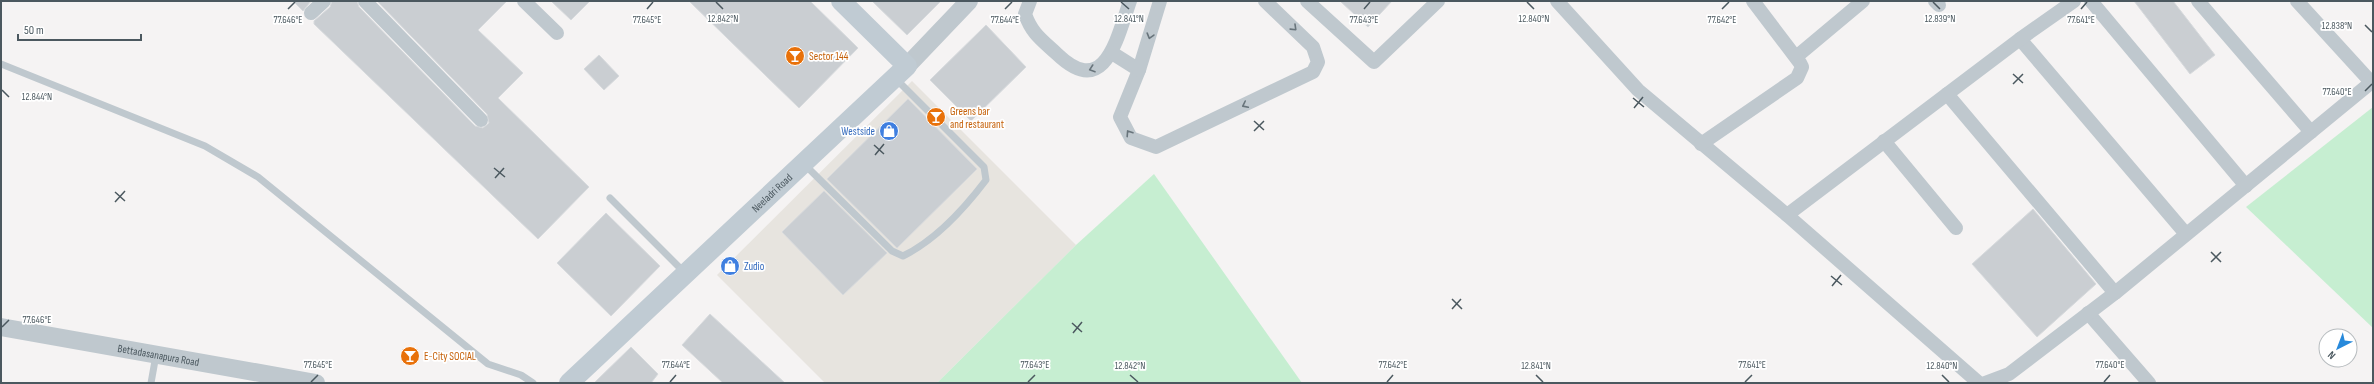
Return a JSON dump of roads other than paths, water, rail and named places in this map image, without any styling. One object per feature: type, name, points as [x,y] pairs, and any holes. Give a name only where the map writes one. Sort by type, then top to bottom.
[{"type":"main road","points":[[841,1],[900,72]]},
{"type":"main road","name":"Neeladri Road","points":[[569,383],[804,164],[900,72]]},
{"type":"street","points":[[311,13],[324,1]]},
{"type":"street","points":[[365,1],[481,120]]},
{"type":"street","points":[[524,1],[557,34]]},
{"type":"street","points":[[900,72],[969,1]]},
{"type":"street","points":[[1030,1],[1024,14],[1030,29],[1068,65],[1082,72],[1096,69],[1112,53],[1130,1]]},
{"type":"street","points":[[1160,1],[1139,70],[1120,117],[1132,138],[1156,147],[1313,72],[1318,62],[1313,47],[1265,1]]},
{"type":"street","points":[[1307,1],[1374,62],[1438,1]]},
{"type":"street","points":[[1557,1],[1638,90],[1787,215],[1978,383]]},
{"type":"street","points":[[1796,57],[1863,1]]},
{"type":"street","points":[[1787,215],[2020,39],[2074,1]]},
{"type":"street","points":[[2091,1],[2246,186]]},
{"type":"street","points":[[2198,1],[2311,132]]},
{"type":"street","points":[[1985,383],[2009,374],[2115,293],[2372,82],[2298,1]]},
{"type":"street","points":[[1701,144],[1798,78],[1802,67],[1761,4]]},
{"type":"street","points":[[2020,39],[2186,234]]},
{"type":"street","points":[[1112,53],[1139,70]]},
{"type":"street","points":[[1947,94],[2115,293]]},
{"type":"street","points":[[1884,141],[1956,228]]},
{"type":"street","points":[[2088,313],[2147,382]]},
{"type":"street","name":"Bettadasanapura Road","points":[[1,327],[316,383]]},
{"type":"lane","points":[[1,64],[205,146],[228,159],[258,177],[482,360],[488,364],[521,375],[533,383]]},
{"type":"lane","points":[[804,164],[892,251],[903,256],[929,240],[973,197],[986,180],[984,167],[900,72]]},
{"type":"lane","points":[[610,198],[686,274]]},
{"type":"lane","points":[[151,383],[156,355]]},
{"type":"place","name":"Sector 144","points":[[795,56]]},
{"type":"place","name":"Greens bar and restaurant","points":[[936,117]]},
{"type":"place","name":"Westside","points":[[889,131]]},
{"type":"place","name":"Zudio","points":[[730,266]]},
{"type":"place","name":"E-City SOCIAL","points":[[410,356]]}]
